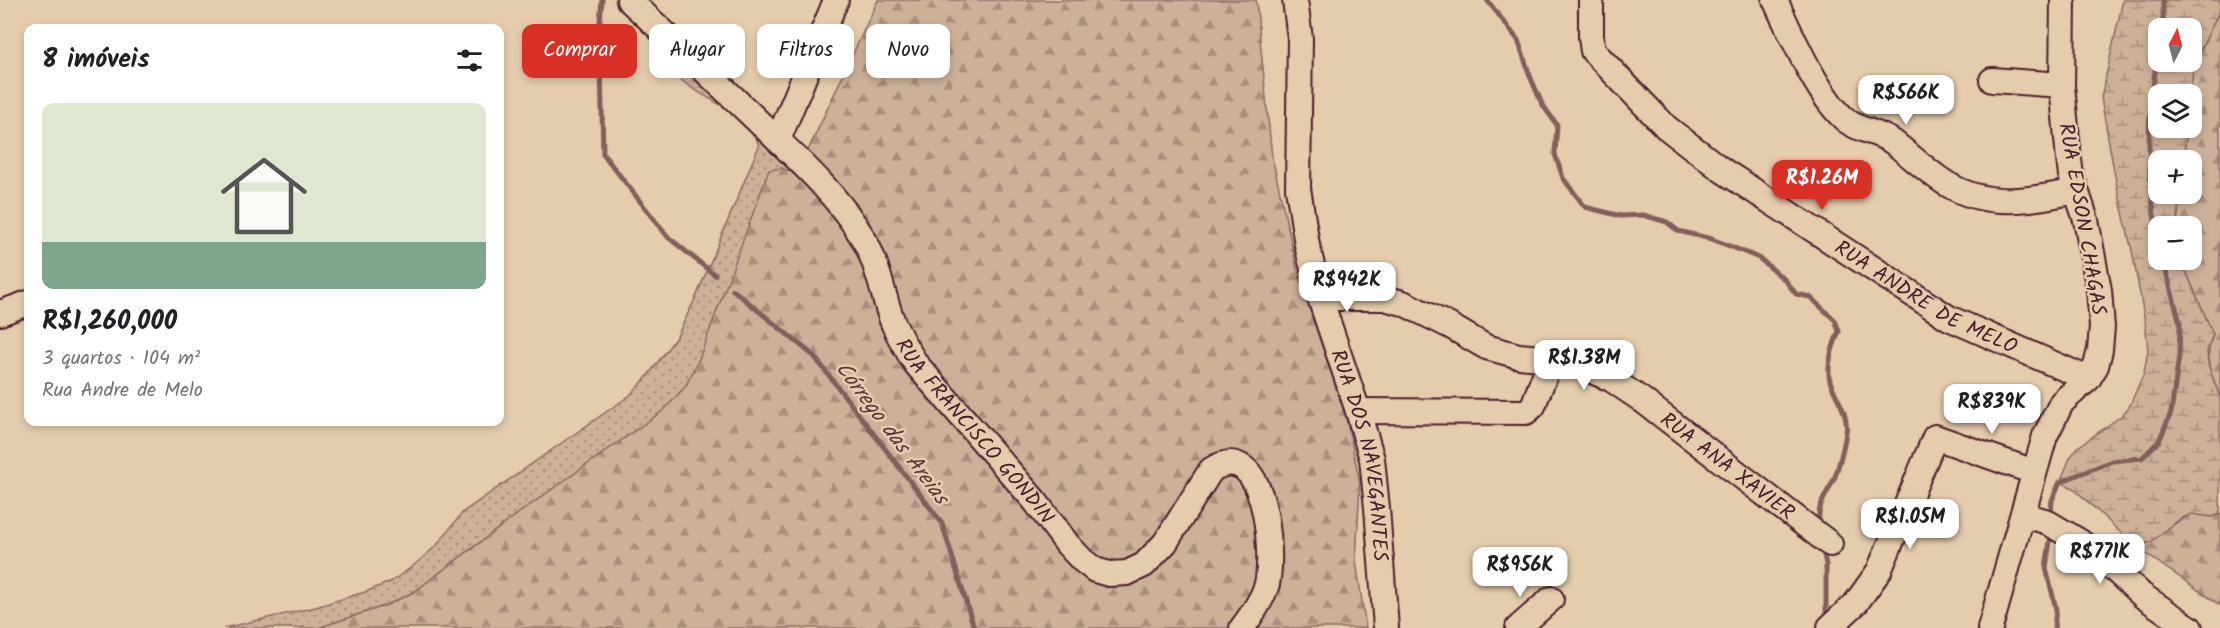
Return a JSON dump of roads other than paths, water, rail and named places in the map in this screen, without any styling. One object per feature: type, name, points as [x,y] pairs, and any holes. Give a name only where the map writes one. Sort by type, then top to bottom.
[{"type":"street","name":"RUA FRANCISCO GONDIN","points":[[629,0],[778,140],[819,181],[851,220],[864,240],[878,271],[892,319],[901,340],[916,364],[1035,501],[1068,545],[1095,570],[1109,574],[1127,573],[1144,565],[1165,543],[1205,477],[1215,467],[1234,465],[1246,470],[1254,478],[1268,528],[1269,561],[1266,585],[1242,628]]},
{"type":"street","points":[[778,140],[836,0]]},
{"type":"street","name":"RUA DOS NAVEGANTES","points":[[1295,0],[1300,39],[1298,188],[1307,245],[1320,298],[1372,459],[1386,628]]},
{"type":"street","name":"RUA ANDRE DE MELO","points":[[1592,0],[1593,51],[1666,127],[1722,170],[1948,318],[2088,379]]},
{"type":"street","points":[[1775,0],[1798,49],[1828,100],[1850,124],[1888,139],[1947,184],[1983,199],[2021,201],[2076,191]]},
{"type":"street","name":"RUA EDSON CHAGAS","points":[[1990,628],[2045,436],[2062,402],[2088,379],[2099,360],[2102,315],[2086,220],[2068,160],[2062,85],[2063,0]]},
{"type":"street","points":[[1992,80],[2062,85]]},
{"type":"street","name":"RUA ANA XAVIER","points":[[1320,298],[1384,298],[1403,303],[1486,347],[1519,356],[1551,359],[1578,365],[1611,379],[1826,541]]},
{"type":"street","points":[[0,314],[24,305]]},
{"type":"street","points":[[1358,411],[1526,412],[1533,406],[1551,359]]},
{"type":"street","points":[[1830,627],[1856,603],[1879,571],[1935,436],[2034,472]]},
{"type":"street","points":[[2023,514],[2045,521],[2079,542],[2106,562],[2143,596],[2190,628]]},
{"type":"street","points":[[1518,628],[1551,599]]},
{"type":"waterway","name":"Córrego das Areias","points":[[602,0],[600,21],[603,154],[668,237],[715,275]]},
{"type":"waterway","points":[[1487,0],[1518,40],[1542,104],[1557,125],[1555,154],[1563,178],[1585,207],[1621,216],[1643,215],[1667,222],[1678,231],[1712,239],[1759,258],[1785,280],[1796,294],[1810,297],[1835,320],[1839,331],[1831,356],[1829,375],[1844,412],[1846,433],[1836,474],[1819,512],[1820,525]]},
{"type":"waterway","points":[[2163,0],[2163,18]]},
{"type":"waterway","points":[[2154,216],[2149,146],[2155,72]]},
{"type":"waterway","points":[[2051,513],[2052,500],[2060,482],[2112,461],[2142,458],[2159,441],[2171,413],[2179,356],[2180,323],[2166,270]]},
{"type":"waterway","name":"Córrego das Areias","points":[[733,290],[814,356],[942,523],[974,628]]},
{"type":"waterway","points":[[2050,541],[2046,568],[2056,609],[2054,628]]},
{"type":"waterway","points":[[1823,549],[1826,565],[1826,620]]}]
